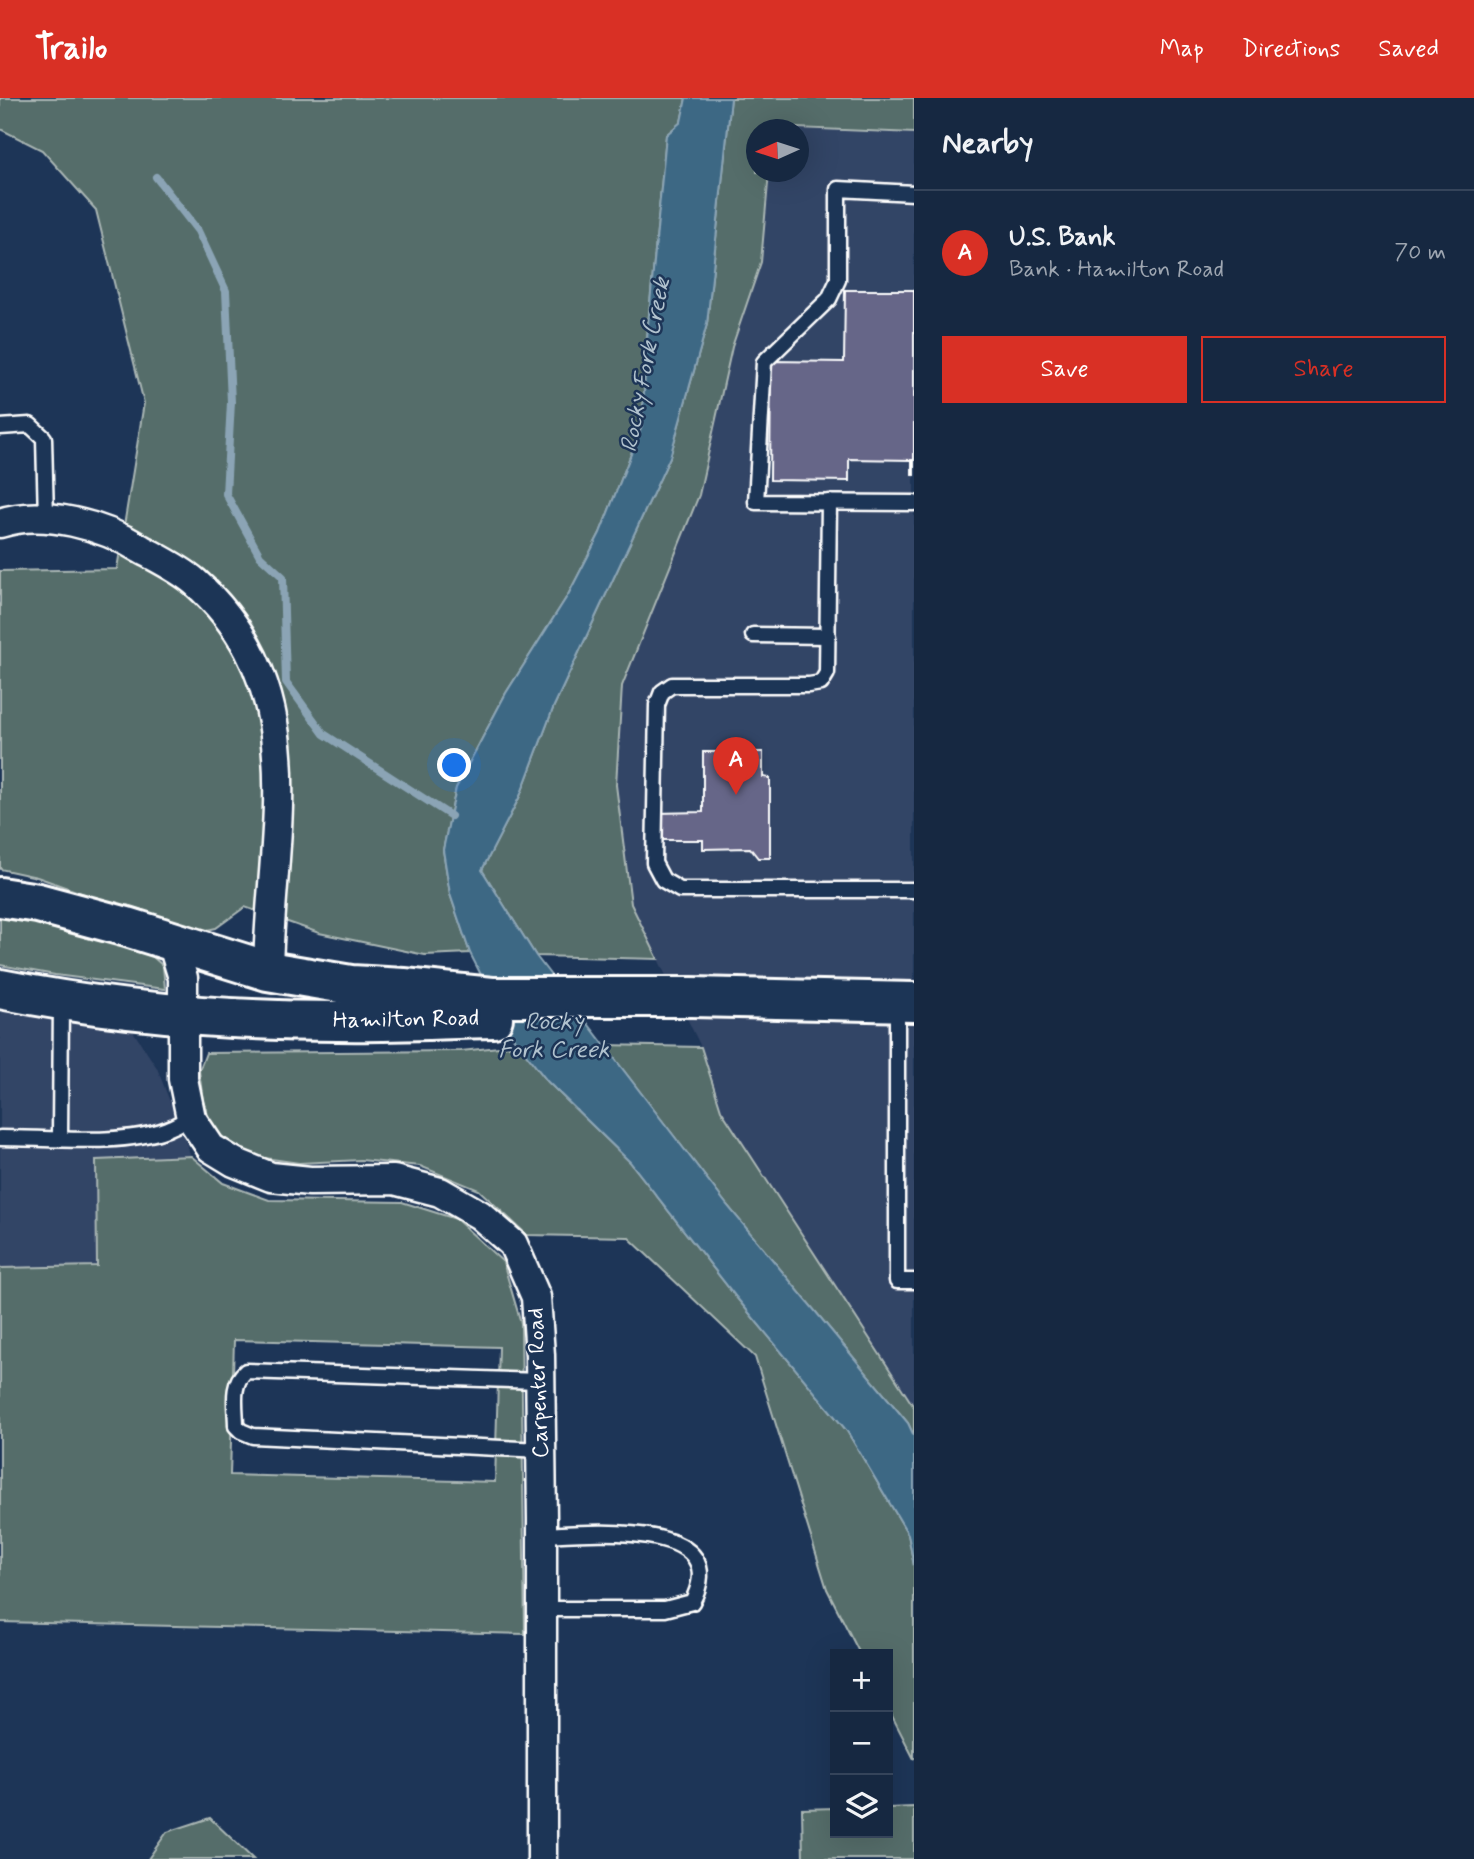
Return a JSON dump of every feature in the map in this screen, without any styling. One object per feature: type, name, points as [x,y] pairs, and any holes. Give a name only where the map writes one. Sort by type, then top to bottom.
[{"type":"main road","name":"Hamilton Road","points":[[0,882],[30,887],[80,902],[157,937]]},
{"type":"main road","name":"Hamilton Road","points":[[0,897],[38,903],[268,971],[351,985],[404,1004]]},
{"type":"main road","name":"Hamilton Road","points":[[0,989],[61,1000],[182,1014],[284,1021],[404,1004],[492,997],[698,1007],[905,1001]]},
{"type":"street","points":[[0,523],[17,517],[66,519],[131,542],[194,581],[236,626],[262,676],[277,743],[278,814],[268,971]]},
{"type":"street","name":"Carpenter Road","points":[[157,937],[183,978],[183,1079],[191,1118],[211,1148],[234,1162],[271,1177],[310,1181],[394,1180],[440,1192],[480,1215],[513,1244],[536,1297],[542,1535],[541,1859]]},
{"type":"lane","points":[[914,193],[838,189],[838,280],[829,299],[764,362],[755,502],[914,503]]},
{"type":"lane","points":[[0,427],[30,425],[44,438],[46,518]]},
{"type":"lane","points":[[828,502],[827,673],[821,683],[809,685],[672,685],[662,692],[657,705],[654,863],[663,880],[680,890],[914,890]]},
{"type":"lane","points":[[753,635],[828,636]]},
{"type":"lane","points":[[61,1000],[61,1138]]},
{"type":"lane","points":[[905,1001],[897,1281],[914,1281]]},
{"type":"lane","points":[[0,1138],[140,1136],[166,1130],[191,1118]]},
{"type":"lane","points":[[540,1381],[246,1371],[239,1376],[235,1385],[236,1426],[253,1436],[541,1450]]},
{"type":"lane","points":[[542,1535],[597,1533],[659,1536],[682,1546],[690,1554],[697,1563],[701,1584],[692,1602],[666,1609],[542,1609]]},
{"type":"shaded area","points":[[809,129],[914,133],[914,1407],[721,1110],[701,1047],[631,904],[616,785],[622,686],[699,495],[732,347],[761,262],[768,182],[809,182]]},
{"type":"shaded area","points":[[0,997],[127,1022],[157,1068],[191,1156],[96,1160],[97,1267],[0,1268]]},
{"type":"green space","points":[[0,98],[686,98],[681,122],[666,135],[648,325],[642,426],[600,533],[568,595],[506,693],[456,788],[443,850],[450,894],[470,953],[425,955],[319,933],[245,907],[216,928],[193,933],[37,877],[0,869],[0,571],[117,569],[144,403],[96,210],[42,150],[0,129]]},
{"type":"green space","points":[[731,98],[914,98],[914,133],[809,129],[809,119],[746,119],[746,182],[768,182],[761,262],[732,347],[699,495],[622,686],[616,785],[631,904],[658,959],[536,956],[482,870],[520,796],[554,706],[670,457],[707,324]]},
{"type":"green space","points":[[0,902],[142,947],[163,966],[165,989],[0,965]]},
{"type":"green space","points":[[519,1045],[548,1082],[630,1162],[736,1297],[847,1431],[908,1534],[914,1566],[914,1759],[893,1718],[893,1649],[857,1649],[827,1589],[755,1357],[628,1237],[527,1235],[479,1190],[420,1166],[361,1160],[299,1163],[251,1156],[214,1131],[203,1101],[199,1071],[206,1053],[461,1051]]},
{"type":"green space","points":[[604,1045],[701,1047],[721,1110],[914,1407],[914,1436],[908,1423],[727,1205]]},
{"type":"green space","points":[[191,1156],[223,1183],[269,1200],[402,1202],[456,1219],[503,1262],[521,1323],[525,1634],[0,1622],[0,1268],[97,1266],[96,1160]],"holes":[[[234,1340],[499,1347],[495,1482],[230,1475]]]},
{"type":"green space","points":[[914,1807],[914,1859],[803,1859],[802,1809],[830,1808],[830,1838],[893,1838],[893,1808]]},
{"type":"green space","points":[[210,1818],[253,1859],[148,1859],[167,1832]]},
{"type":"water","name":"Rocky Fork Creek","points":[[686,98],[731,98],[707,324],[670,457],[554,706],[520,796],[482,870],[536,956],[727,1205],[908,1423],[914,1436],[914,1566],[908,1534],[847,1431],[736,1297],[630,1162],[548,1082],[512,1036],[470,953],[450,894],[443,850],[456,788],[506,693],[568,595],[600,533],[642,426],[648,325],[666,135],[681,122]]},
{"type":"building","points":[[845,290],[914,290],[914,475],[912,460],[849,459],[849,481],[770,480],[771,361],[844,362]]},
{"type":"building","points":[[703,752],[763,752],[763,777],[770,778],[770,858],[758,858],[750,848],[703,849],[703,840],[656,840],[656,813],[703,812]]},
{"type":"waterway","points":[[156,177],[198,231],[226,291],[231,402],[226,494],[260,556],[283,577],[286,682],[324,734],[451,816]]},
{"type":"place","name":"U.S. Bank","points":[[736,795]]}]
